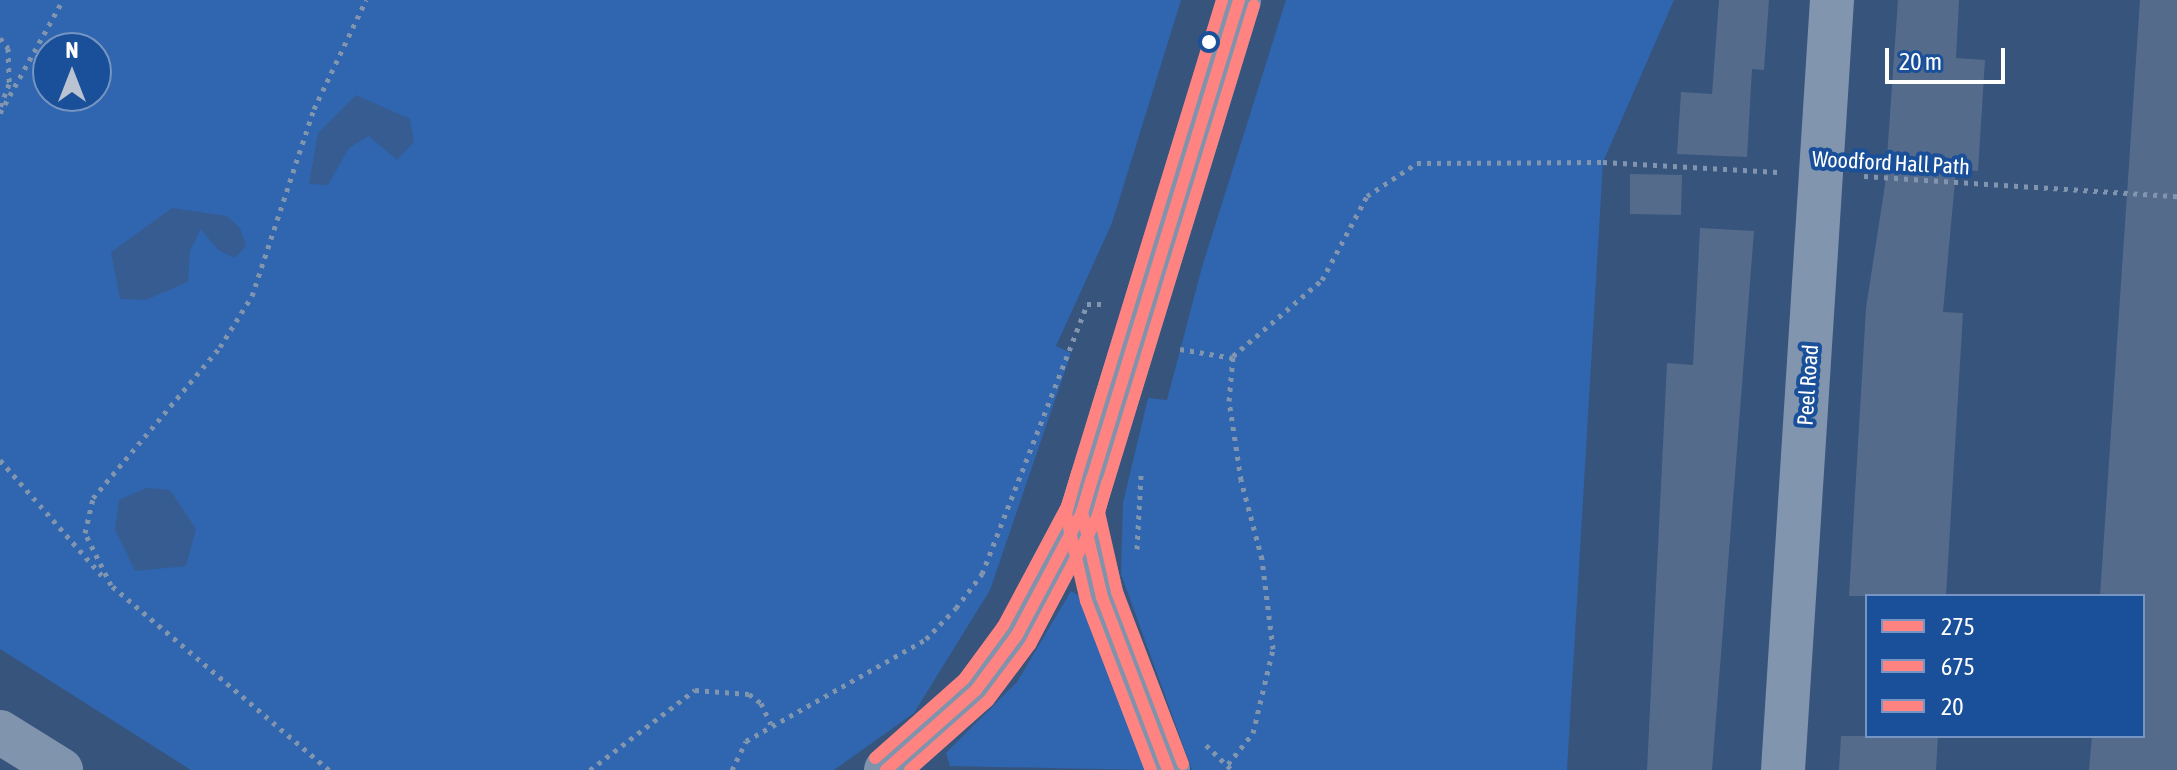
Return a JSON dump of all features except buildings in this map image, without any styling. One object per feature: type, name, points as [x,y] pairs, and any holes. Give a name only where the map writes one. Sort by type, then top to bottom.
[{"type":"highway","points":[[0,732],[61,770]]},
{"type":"main road","points":[[886,770],[976,690],[1017,635],[1082,512],[1239,0]]},
{"type":"main road","points":[[1082,512],[1102,597],[1168,770]]},
{"type":"street","name":"Peel Road","points":[[1783,770],[1832,0]]},
{"type":"path","points":[[0,110],[63,0]]},
{"type":"path","points":[[111,585],[85,533],[93,498],[220,347],[252,296],[314,109],[366,0]]},
{"type":"path","points":[[0,38],[8,48],[9,84],[0,110]]},
{"type":"path","name":"Woodford Hall Path","points":[[1233,358],[1322,280],[1367,196],[1391,175],[1417,163],[1603,162],[2177,196]]},
{"type":"path","points":[[732,770],[746,741],[771,724],[926,639],[956,608],[982,574],[1087,304],[1113,304]]},
{"type":"path","points":[[1180,349],[1233,358],[1229,401],[1241,480],[1262,559],[1273,649],[1253,733],[1230,767],[1201,738]]},
{"type":"path","points":[[0,460],[111,585],[329,770]]},
{"type":"path","points":[[1137,559],[1135,515],[1143,468]]},
{"type":"path","points":[[590,770],[695,690],[749,694],[761,703],[771,724]]},
{"type":"shaded area","points":[[0,0],[1181,0],[1112,223],[1056,346],[1071,353],[990,590],[914,713],[834,770],[191,770],[0,649]]},
{"type":"shaded area","points":[[1286,0],[1674,0],[1603,162],[1567,770],[1192,770],[1121,574],[1123,503],[1148,398],[1167,400],[1202,267]]},
{"type":"shaded area","points":[[356,95],[410,119],[414,142],[397,160],[369,136],[349,148],[328,185],[309,184],[318,133]]},
{"type":"shaded area","points":[[172,208],[227,216],[240,228],[246,246],[235,258],[218,250],[201,229],[190,251],[188,282],[146,300],[120,299],[111,252]]},
{"type":"shaded area","points":[[146,488],[170,490],[196,529],[186,566],[135,571],[115,529],[119,500]]},
{"type":"shaded area","points":[[1071,591],[1081,597],[1146,770],[950,766],[946,753],[1017,682]]},
{"type":"transit line","name":"20","points":[[875,758],[964,679],[1003,626],[1067,506],[1222,0]]},
{"type":"transit line","name":"275","points":[[886,770],[976,690],[1017,635],[1082,512],[1239,0]]},
{"type":"transit line","name":"675","points":[[910,770],[988,701],[1030,645],[1097,518],[1254,5]]},
{"type":"transit line","name":"675","points":[[1077,473],[1066,514],[1086,601],[1151,770]]},
{"type":"transit line","name":"275","points":[[1092,478],[1082,512],[1102,597],[1168,770]]},
{"type":"transit line","name":"20","points":[[1107,483],[1099,512],[1117,592],[1183,764]]}]
